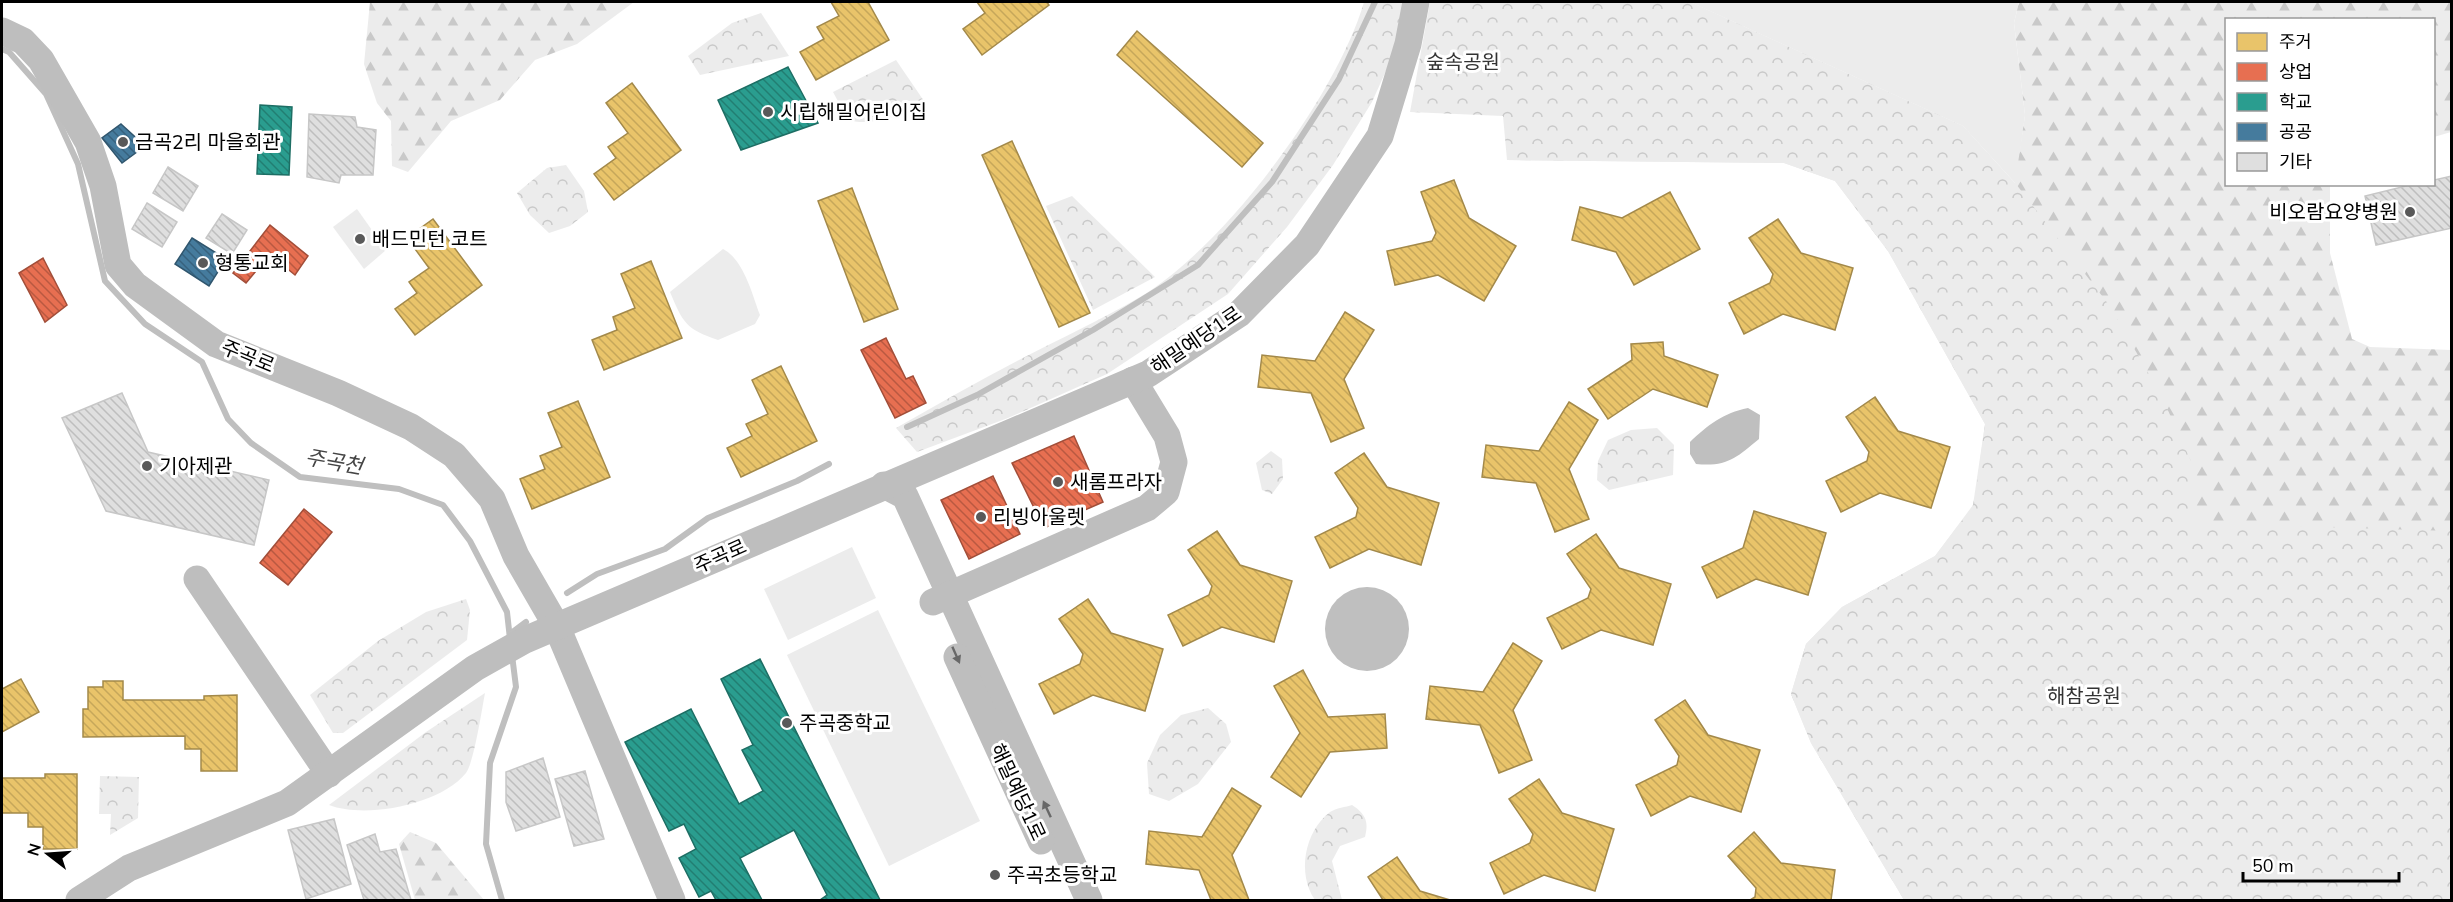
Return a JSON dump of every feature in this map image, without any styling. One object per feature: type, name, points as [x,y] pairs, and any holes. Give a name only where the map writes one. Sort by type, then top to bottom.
[{"type":"street","name":"해밀예당1로","points":[[884,485],[1148,374],[1239,314],[1307,244],[1380,136],[1408,44],[1416,2]]},
{"type":"street","name":"주곡로","points":[[2,31],[23,41],[41,60],[88,142],[103,186],[118,265],[127,277],[216,344],[338,393],[411,427],[454,455],[492,499],[516,556],[557,627],[672,900]]},
{"type":"street","points":[[940,598],[1147,508],[1166,492],[1174,462],[1167,436],[1133,380]]},
{"type":"street","name":"해밀예당1로","points":[[884,485],[905,496],[940,598],[996,746],[1069,900]]},
{"type":"street","name":"주곡로","points":[[557,627],[884,485]]},
{"type":"street","points":[[196,579],[329,774]]},
{"type":"street","name":"해밀예당1로","points":[[940,598],[1089,900]]},
{"type":"street","points":[[80,900],[129,868],[287,803],[475,669],[525,640],[557,627]]},
{"type":"green space","points":[[370,2],[634,2],[577,44],[535,60],[500,100],[451,121],[408,172],[392,166],[391,121],[377,103],[364,64]]},
{"type":"green space","points":[[1364,2],[1405,2],[1398,44],[1372,102],[1333,165],[1287,227],[1228,294],[1107,374],[1008,418],[917,452],[896,428],[988,376],[1140,297],[1173,274],[1207,243],[1274,166],[1304,123],[1330,80],[1350,39]]},
{"type":"green space","name":"해참공원","points":[[1430,2],[1690,2],[1963,126],[2016,184],[2109,305],[2161,395],[2191,461],[2192,523],[2451,531],[2451,900],[1904,900],[1811,743],[1791,694],[1806,644],[1842,607],[1935,556],[1974,505],[1985,424],[1888,251],[1835,181],[1784,163],[1507,160],[1503,116],[1410,112]]},
{"type":"green space","points":[[1690,2],[2019,2],[2014,23],[2025,115],[2016,184],[1963,126]]},
{"type":"green space","name":"해참공원","points":[[1690,2],[1963,126],[2015,184],[2025,115],[2014,23],[2019,2],[2451,2],[2451,132],[2435,137],[2435,18],[2225,18],[2225,186],[2330,186],[2330,253],[2352,339],[2370,347],[2451,350],[2451,900],[1904,900],[1811,743],[1791,694],[1806,644],[1842,607],[1935,556],[1973,505],[1985,424],[1888,251],[1835,181],[1784,163],[1507,160]]},
{"type":"green space","points":[[761,13],[789,56],[700,75],[688,56],[732,23]]},
{"type":"green space","points":[[896,60],[924,101],[908,111],[877,121],[848,120],[833,92]]},
{"type":"green space","points":[[566,165],[584,191],[588,212],[570,226],[549,233],[530,215],[517,193],[547,168]]},
{"type":"green space","points":[[1072,196],[1155,277],[1093,310],[1046,206]]},
{"type":"green space","name":"배드민턴 코트","points":[[357,209],[386,250],[364,269],[333,227]]},
{"type":"green space","points":[[723,249],[737,261],[742,269],[760,315],[755,324],[718,340],[687,324],[678,311],[670,292]]},
{"type":"green space","points":[[1657,428],[1674,445],[1673,475],[1609,490],[1597,480],[1598,461],[1608,440],[1631,430]]},
{"type":"green space","points":[[1271,451],[1282,459],[1283,479],[1272,494],[1262,490],[1256,463]]},
{"type":"green space","points":[[852,547],[876,598],[788,640],[764,589]]},
{"type":"green space","points":[[466,599],[470,610],[467,640],[343,733],[333,733],[310,695],[378,641],[426,612]]},
{"type":"green space","points":[[878,610],[980,821],[889,866],[787,655]]},
{"type":"green space","points":[[485,693],[469,767],[454,784],[421,801],[401,806],[362,810],[329,805],[426,732]]},
{"type":"green space","points":[[1208,708],[1226,724],[1231,742],[1198,784],[1169,801],[1149,794],[1147,763],[1160,735],[1181,715]]},
{"type":"green space","points":[[100,776],[139,777],[138,818],[110,835],[111,814],[99,814]]},
{"type":"green space","points":[[1352,805],[1365,819],[1366,832],[1365,837],[1340,846],[1332,861],[1342,900],[1315,900],[1306,878],[1306,854],[1309,842],[1321,820],[1330,812]]},
{"type":"green space","points":[[410,832],[436,843],[484,900],[415,900],[399,844]]},
{"type":"shaded area","points":[[1748,408],[1760,415],[1759,439],[1730,460],[1716,464],[1696,464],[1690,454],[1690,442],[1716,421]]},
{"type":"shaded area","points":[[1367,587],[1383,590],[1397,599],[1406,613],[1409,629],[1406,645],[1397,659],[1383,668],[1367,671],[1351,668],[1337,659],[1328,645],[1325,629],[1328,613],[1337,599],[1351,590]]},
{"type":"building: 주거","points":[[831,2],[868,2],[889,40],[816,80],[800,52],[824,39],[817,27],[839,16]]},
{"type":"building: 주거","points":[[977,2],[1047,2],[1049,5],[982,55],[963,29],[985,13]]},
{"type":"building: 주거","points":[[1137,31],[1263,143],[1242,167],[1117,55]]},
{"type":"building: 주거","points":[[632,83],[681,150],[614,200],[594,174],[616,158],[608,147],[628,133],[606,103]]},
{"type":"building: 주거","points":[[1012,141],[1090,313],[1059,327],[982,155]]},
{"type":"building: 주거","points":[[1454,180],[1469,218],[1516,246],[1484,301],[1438,275],[1395,285],[1387,251],[1432,241],[1436,233],[1421,192]]},
{"type":"building: 주거","points":[[852,188],[898,309],[864,322],[818,201]]},
{"type":"building: 주거","points":[[1670,192],[1700,249],[1634,285],[1616,252],[1572,240],[1580,207],[1622,218]]},
{"type":"building: 주거","points":[[433,219],[482,285],[415,335],[395,309],[417,293],[409,282],[429,268],[407,238]]},
{"type":"building: 주거","points":[[1778,219],[1801,253],[1853,268],[1835,330],[1783,314],[1744,334],[1729,303],[1770,283],[1773,274],[1749,238]]},
{"type":"building: 주거","points":[[651,261],[682,338],[604,370],[592,340],[617,330],[613,317],[635,308],[621,274]]},
{"type":"building: 주거","points":[[1345,312],[1374,330],[1344,379],[1364,428],[1331,442],[1311,393],[1258,387],[1262,355],[1315,361]]},
{"type":"building: 주거","points":[[1663,342],[1664,356],[1718,375],[1707,407],[1653,389],[1608,419],[1588,389],[1632,360],[1631,344]]},
{"type":"building: 주거","points":[[781,366],[817,441],[741,477],[727,448],[752,436],[746,424],[768,414],[752,380]]},
{"type":"building: 주거","points":[[1875,397],[1898,431],[1950,447],[1931,508],[1880,493],[1841,512],[1826,481],[1867,461],[1869,452],[1846,417]]},
{"type":"building: 주거","points":[[578,401],[610,477],[532,509],[520,479],[545,469],[540,456],[562,447],[548,413]]},
{"type":"building: 주거","points":[[1569,402],[1598,420],[1569,469],[1589,519],[1555,532],[1536,483],[1482,477],[1486,445],[1539,451]]},
{"type":"building: 주거","points":[[1364,453],[1387,487],[1439,503],[1421,565],[1369,549],[1330,568],[1315,537],[1356,517],[1358,508],[1335,473]]},
{"type":"building: 주거","points":[[1754,511],[1826,533],[1808,595],[1756,579],[1717,598],[1702,567],[1743,548]]},
{"type":"building: 주거","points":[[1217,531],[1240,565],[1292,581],[1274,642],[1222,627],[1183,646],[1168,615],[1209,595],[1212,586],[1188,550]]},
{"type":"building: 주거","points":[[1596,534],[1619,568],[1671,584],[1653,645],[1601,630],[1562,649],[1547,618],[1588,598],[1591,589],[1567,554]]},
{"type":"building: 주거","points":[[1088,599],[1111,633],[1163,649],[1145,711],[1093,695],[1054,714],[1039,684],[1080,664],[1083,654],[1059,619]]},
{"type":"building: 주거","points":[[1513,643],[1542,661],[1513,710],[1532,760],[1499,773],[1480,725],[1426,719],[1430,686],[1483,692]]},
{"type":"building: 주거","points":[[1303,670],[1328,717],[1385,714],[1387,748],[1330,752],[1301,797],[1271,777],[1300,733],[1274,686]]},
{"type":"building: 주거","points":[[21,679],[39,712],[2,732],[2,689]]},
{"type":"building: 주거","points":[[103,681],[123,681],[123,700],[204,700],[204,696],[237,695],[237,771],[201,771],[201,749],[185,749],[185,736],[83,737],[83,709],[88,709],[88,687],[103,687]]},
{"type":"building: 주거","points":[[1685,700],[1708,735],[1760,750],[1741,812],[1690,796],[1651,816],[1636,785],[1677,765],[1679,756],[1655,720]]},
{"type":"building: 주거","points":[[45,774],[77,774],[77,849],[43,849],[43,827],[28,827],[28,813],[2,813],[2,778],[45,778]]},
{"type":"building: 주거","points":[[1539,779],[1562,813],[1614,829],[1595,891],[1544,875],[1504,894],[1490,863],[1530,843],[1533,834],[1509,799]]},
{"type":"building: 주거","points":[[1232,788],[1261,806],[1232,855],[1249,900],[1211,900],[1199,870],[1146,864],[1149,831],[1202,837]]},
{"type":"building: 주거","points":[[1754,832],[1781,863],[1835,870],[1831,900],[1750,900],[1755,897],[1756,888],[1728,856]]},
{"type":"building: 주거","points":[[1397,857],[1420,891],[1450,900],[1383,900],[1368,877]]},
{"type":"building: 상업","points":[[270,225],[308,256],[295,275],[284,266],[256,271],[246,283],[233,273]]},
{"type":"building: 상업","points":[[43,258],[67,305],[45,322],[19,273]]},
{"type":"building: 상업","points":[[886,338],[906,379],[913,376],[926,403],[895,418],[861,350]]},
{"type":"building: 상업","name":"새롬프라자","points":[[1074,436],[1103,502],[1044,528],[1012,463]]},
{"type":"building: 상업","name":"리빙아울렛","points":[[993,476],[1020,534],[969,559],[941,500]]},
{"type":"building: 상업","points":[[304,509],[332,532],[288,585],[260,563]]},
{"type":"building: 학교","name":"시립해밀어린이집","points":[[788,67],[818,123],[741,150],[718,100]]},
{"type":"building: 학교","points":[[260,105],[292,107],[289,175],[257,174]]},
{"type":"building: 학교","name":"주곡중학교","points":[[760,659],[880,900],[820,900],[827,895],[794,830],[740,858],[762,900],[716,900],[711,891],[699,897],[679,858],[696,849],[684,824],[669,831],[625,742],[691,709],[739,804],[763,791],[742,750],[753,745],[721,679]]},
{"type":"building: 공공","name":"금곡2리 마을회관","points":[[121,124],[145,146],[122,163],[102,138]]},
{"type":"building: 공공","points":[[192,238],[226,259],[209,286],[175,264]]},
{"type":"building: 기타","points":[[309,114],[355,117],[357,127],[376,130],[373,175],[341,175],[339,183],[307,177]]},
{"type":"building: 기타","points":[[168,167],[198,186],[183,211],[153,193]]},
{"type":"building: 기타","name":"비오람요양병원","points":[[2452,176],[2452,228],[2376,245],[2365,196],[2406,186],[2435,186],[2435,180]]},
{"type":"building: 기타","points":[[147,203],[177,222],[162,247],[132,229]]},
{"type":"building: 기타","points":[[222,214],[247,230],[232,254],[206,238]]},
{"type":"building: 기타","name":"기아제관","points":[[122,393],[148,452],[269,480],[254,545],[106,511],[62,418]]},
{"type":"building: 기타","points":[[543,758],[560,817],[516,831],[506,802],[506,772]]},
{"type":"building: 기타","points":[[585,771],[604,839],[574,846],[555,779]]},
{"type":"building: 기타","points":[[334,819],[351,884],[306,899],[288,830]]},
{"type":"building: 기타","points":[[375,834],[380,852],[396,849],[411,900],[364,900],[347,845]]},
{"type":"waterway","points":[[907,427],[977,395],[1093,330],[1198,265],[1272,182],[1339,79],[1375,2]]},
{"type":"waterway","name":"주곡천","points":[[2,49],[9,52],[46,94],[78,164],[105,281],[145,324],[202,362],[228,419],[251,443],[300,477],[399,489],[443,505],[470,541],[507,612],[510,639]]},
{"type":"waterway","points":[[567,593],[597,574],[665,549],[708,518],[797,481],[829,464]]},
{"type":"waterway","points":[[510,634],[526,622]]},
{"type":"waterway","name":"주곡천","points":[[502,900],[486,844],[490,763],[516,687],[512,655]]},
{"type":"place","name":"시립해밀어린이집","points":[[768,112]]},
{"type":"place","name":"금곡2리 마을회관","points":[[123,142]]},
{"type":"place","name":"비오람요양병원","points":[[2410,212]]},
{"type":"place","name":"배드민턴 코트","points":[[360,239]]},
{"type":"place","name":"형통교회","points":[[203,263]]},
{"type":"place","name":"기아제관","points":[[147,466]]},
{"type":"place","name":"새롬프라자","points":[[1058,482]]},
{"type":"place","name":"리빙아울렛","points":[[981,517]]},
{"type":"place","name":"주곡중학교","points":[[787,723]]},
{"type":"place","name":"주곡초등학교","points":[[995,875]]},
{"type":"park label","name":"숲속공원","points":[[1463,62]]}]
